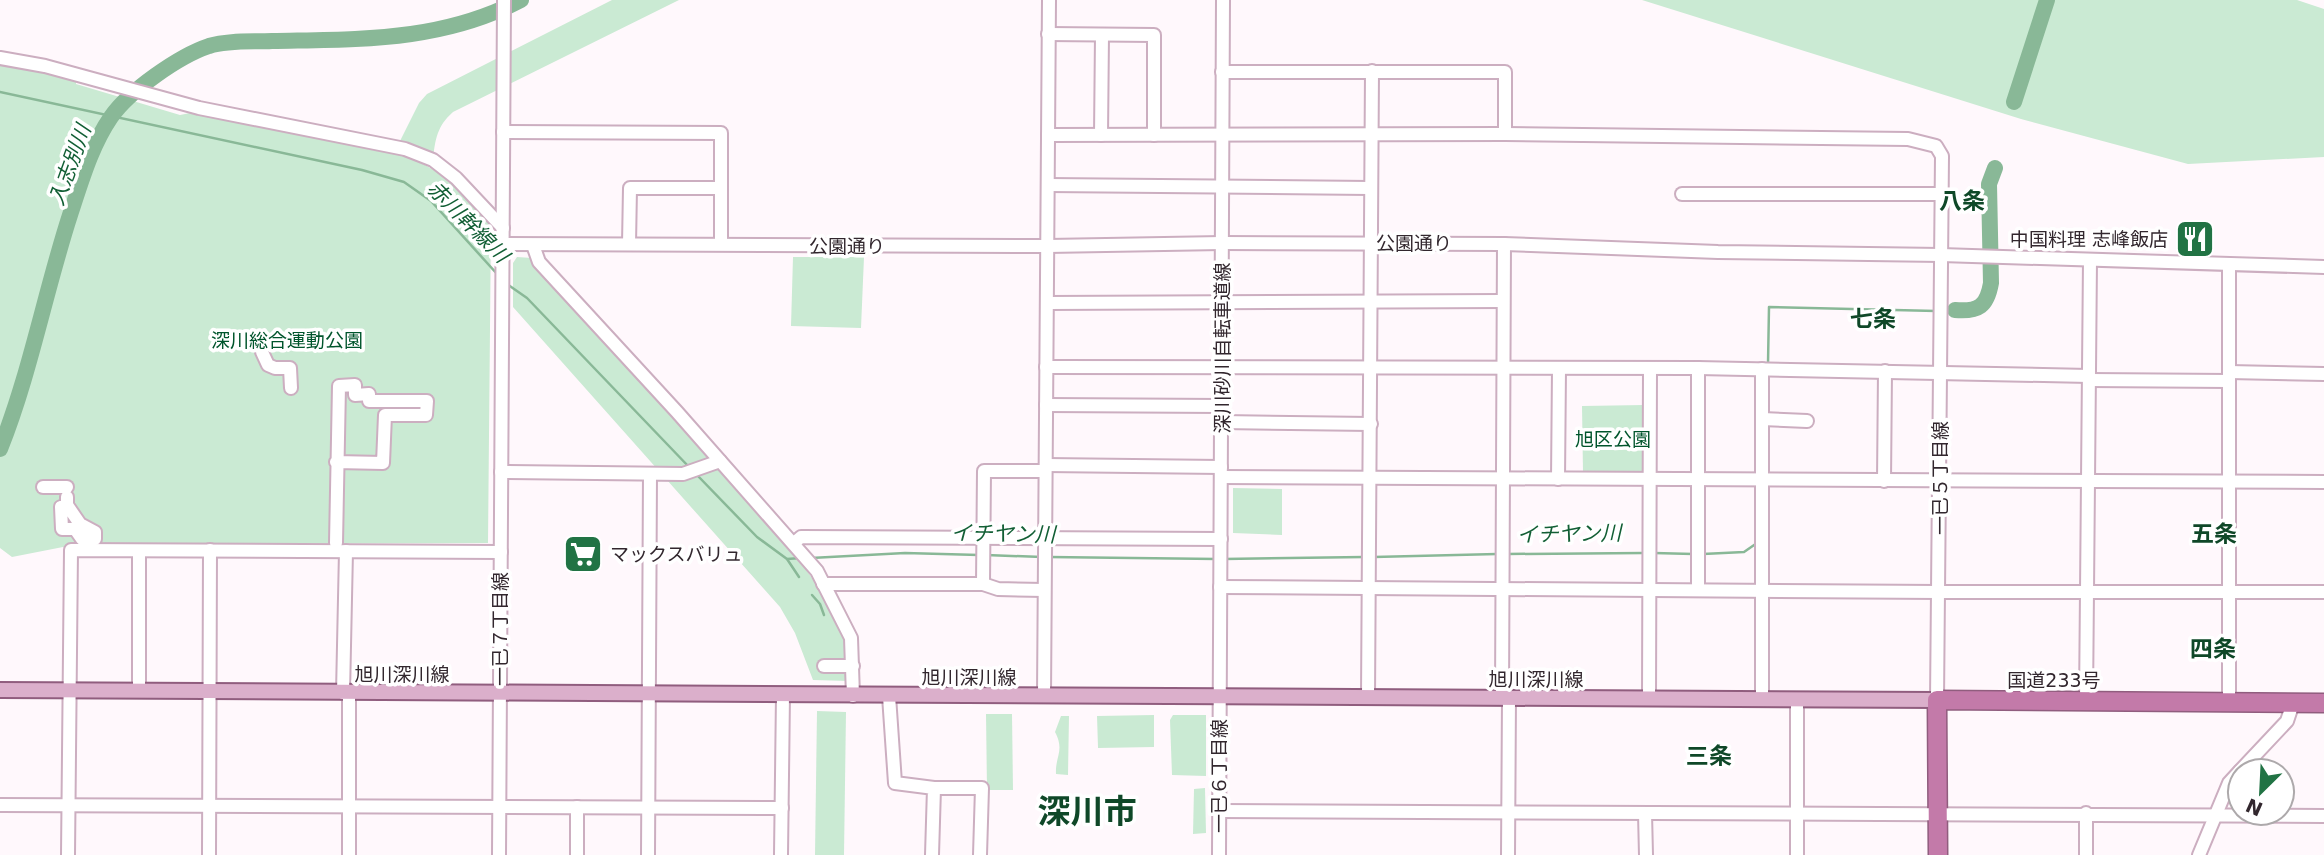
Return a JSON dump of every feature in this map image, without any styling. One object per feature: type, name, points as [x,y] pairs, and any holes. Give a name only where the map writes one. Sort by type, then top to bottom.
[{"type":"highway","name":"国道233号","points":[[1937,701],[2324,703]]},
{"type":"highway","points":[[1937,701],[1938,855]]},
{"type":"main road","name":"旭川深川線","points":[[0,690],[1937,701]]},
{"type":"street","name":"一已７丁目線","points":[[499,855],[504,0]]},
{"type":"street","points":[[1044,696],[1049,0]]},
{"type":"street","name":"深川砂川自転車道線","points":[[1220,697],[1223,0]]},
{"type":"street","points":[[1048,34],[1154,35],[1154,135]]},
{"type":"street","points":[[1101,135],[1102,35]]},
{"type":"street","points":[[0,58],[45,66],[186,105],[405,149],[433,160],[456,178],[503,228]]},
{"type":"street","points":[[1368,698],[1372,71]]},
{"type":"street","points":[[1222,72],[1505,72],[1505,134]]},
{"type":"street","points":[[503,132],[721,134],[721,244]]},
{"type":"street","name":"一已５丁目線","points":[[1048,135],[1505,134],[1909,139],[1936,146],[1942,156],[1937,701]]},
{"type":"street","points":[[1048,185],[1370,188]]},
{"type":"street","points":[[629,244],[630,188],[722,188]]},
{"type":"street","points":[[1682,194],[1941,194]]},
{"type":"street","points":[[1504,243],[1502,589],[1508,855]]},
{"type":"street","name":"公園通り","points":[[503,244],[1048,246],[1504,243],[1731,252],[1941,255],[2324,267]]},
{"type":"street","points":[[533,245],[539,262],[600,326],[817,571],[851,638],[853,696]]},
{"type":"street","points":[[2086,701],[2090,260]]},
{"type":"street","points":[[2229,702],[2230,265]]},
{"type":"street","points":[[1047,303],[1503,302]]},
{"type":"street","points":[[262,352],[268,365],[290,368],[291,388]]},
{"type":"street","points":[[1046,367],[1698,368],[2089,378],[2324,374]]},
{"type":"street","points":[[1649,699],[1650,368]]},
{"type":"street","points":[[1698,368],[1698,590]]},
{"type":"street","points":[[1558,479],[1559,369]]},
{"type":"street","points":[[1762,369],[1762,700]]},
{"type":"street","points":[[1884,481],[1885,371]]},
{"type":"street","points":[[336,462],[383,463],[385,415],[426,415],[427,401],[369,401],[369,394],[355,395],[355,385],[339,386],[336,462],[346,693],[349,855]]},
{"type":"street","points":[[1046,405],[1222,406]]},
{"type":"street","points":[[1762,419],[1807,421]]},
{"type":"street","points":[[1222,422],[1371,424]]},
{"type":"street","points":[[501,472],[683,474],[720,461]]},
{"type":"street","points":[[983,584],[984,471],[1045,468],[1370,479],[2324,482]]},
{"type":"street","points":[[648,855],[650,474]]},
{"type":"street","points":[[43,487],[67,496]]},
{"type":"street","points":[[794,543],[801,537],[1221,539]]},
{"type":"street","points":[[68,855],[71,550],[341,547],[501,552]]},
{"type":"street","points":[[209,855],[210,550]]},
{"type":"street","points":[[139,551],[139,691]]},
{"type":"street","points":[[823,584],[983,584],[998,589],[1044,590]]},
{"type":"street","points":[[1220,587],[2324,592]]},
{"type":"street","points":[[824,666],[853,666]]},
{"type":"street","points":[[781,855],[783,695]]},
{"type":"street","points":[[888,696],[895,783],[934,788],[982,788],[980,855]]},
{"type":"street","name":"一已６丁目線","points":[[1219,855],[1220,697]]},
{"type":"street","points":[[1797,699],[1797,855]]},
{"type":"street","points":[[2253,757],[2287,721],[2293,703]]},
{"type":"street","points":[[932,855],[934,788]]},
{"type":"street","points":[[2199,855],[2226,790]]},
{"type":"street","points":[[0,805],[782,808]]},
{"type":"street","points":[[577,807],[577,855]]},
{"type":"street","points":[[1219,811],[2324,816]]},
{"type":"street","points":[[1645,813],[1646,855]]},
{"type":"street","points":[[2086,813],[2086,855]]},
{"type":"green space","points":[[612,0],[679,0],[453,112],[438,134],[433,160],[397,147],[419,103],[427,94]]},
{"type":"green space","points":[[1642,0],[2297,0],[2324,9],[2324,157],[2188,164],[2021,119]]},
{"type":"green space","name":"深川総合運動公園","points":[[0,58],[76,75],[76,84],[180,115],[195,112],[411,158],[440,174],[479,208],[491,221],[488,543],[136,544],[63,547],[12,557],[0,548]]},
{"type":"green space","points":[[517,257],[532,258],[790,547],[824,595],[848,637],[849,681],[813,680],[795,633],[780,607],[513,307],[513,263]]},
{"type":"green space","points":[[793,257],[864,257],[861,328],[791,326]]},
{"type":"green space","name":"旭区公園","points":[[1644,405],[1642,473],[1583,473],[1582,406]]},
{"type":"green space","points":[[1233,488],[1282,489],[1282,535],[1233,533]]},
{"type":"green space","points":[[817,711],[846,712],[844,855],[815,855]]},
{"type":"green space","points":[[986,714],[1012,714],[1013,790],[987,790]]},
{"type":"green space","points":[[1154,715],[1154,747],[1098,748],[1097,716]]},
{"type":"green space","points":[[1173,715],[1206,715],[1206,776],[1172,775],[1170,720]]},
{"type":"green space","points":[[1061,716],[1069,716],[1068,775],[1056,774],[1059,749],[1055,732]]},
{"type":"green space","points":[[1205,788],[1206,833],[1193,834],[1194,789]]},
{"type":"waterway","name":"入志別川","points":[[0,449],[20,392],[61,244],[87,164],[104,128],[130,96],[170,66],[197,51],[217,44],[399,36],[460,24],[521,0]]},
{"type":"waterway","name":"イチヤン川","points":[[2014,102],[2047,0]]},
{"type":"waterway","name":"赤川幹線川","points":[[0,92],[362,170],[404,182],[431,201],[498,275]]},
{"type":"waterway","name":"イチヤン川","points":[[1955,310],[1970,310],[1980,306],[1989,291],[1989,184],[1995,168]]},
{"type":"waterway","name":"赤川幹線川","points":[[507,284],[527,298],[690,468]]},
{"type":"waterway","name":"イチヤン川","points":[[1768,364],[1769,307],[1936,311]]},
{"type":"waterway","name":"イチヤン川","points":[[1946,310],[1955,310]]},
{"type":"waterway","name":"イチヤン川","points":[[1768,374],[1768,399]]},
{"type":"waterway","name":"赤川幹線川","points":[[697,475],[757,537],[787,559],[799,577]]},
{"type":"waterway","name":"イチヤン川","points":[[1703,554],[1744,552],[1757,543]]},
{"type":"waterway","name":"イチヤン川","points":[[811,558],[905,553],[979,555]]},
{"type":"waterway","name":"イチヤン川","points":[[1507,554],[1644,553]]},
{"type":"waterway","name":"イチヤン川","points":[[1654,553],[1693,554]]},
{"type":"waterway","name":"イチヤン川","points":[[1374,557],[1497,554]]},
{"type":"waterway","name":"イチヤン川","points":[[986,555],[1042,557]]},
{"type":"waterway","name":"イチヤン川","points":[[1049,557],[1217,559]]},
{"type":"waterway","name":"イチヤン川","points":[[1224,559],[1364,557]]},
{"type":"waterway","name":"イチヤン川","points":[[787,559],[801,558]]},
{"type":"waterway","name":"赤川幹線川","points":[[812,595],[820,604],[824,615]]},
{"type":"place","name":"中国料理 志峰飯店","points":[[2195,239]]},
{"type":"place","name":"マックスバリュ","points":[[583,554]]},
{"type":"district","name":"八条","points":[[1962,201]]},
{"type":"district","name":"七条","points":[[1873,319]]},
{"type":"district","name":"五条","points":[[2214,534]]},
{"type":"district","name":"四条","points":[[2213,649]]},
{"type":"district","name":"三条","points":[[1709,756]]},
{"type":"district","name":"深川市","points":[[1087,811]]}]
